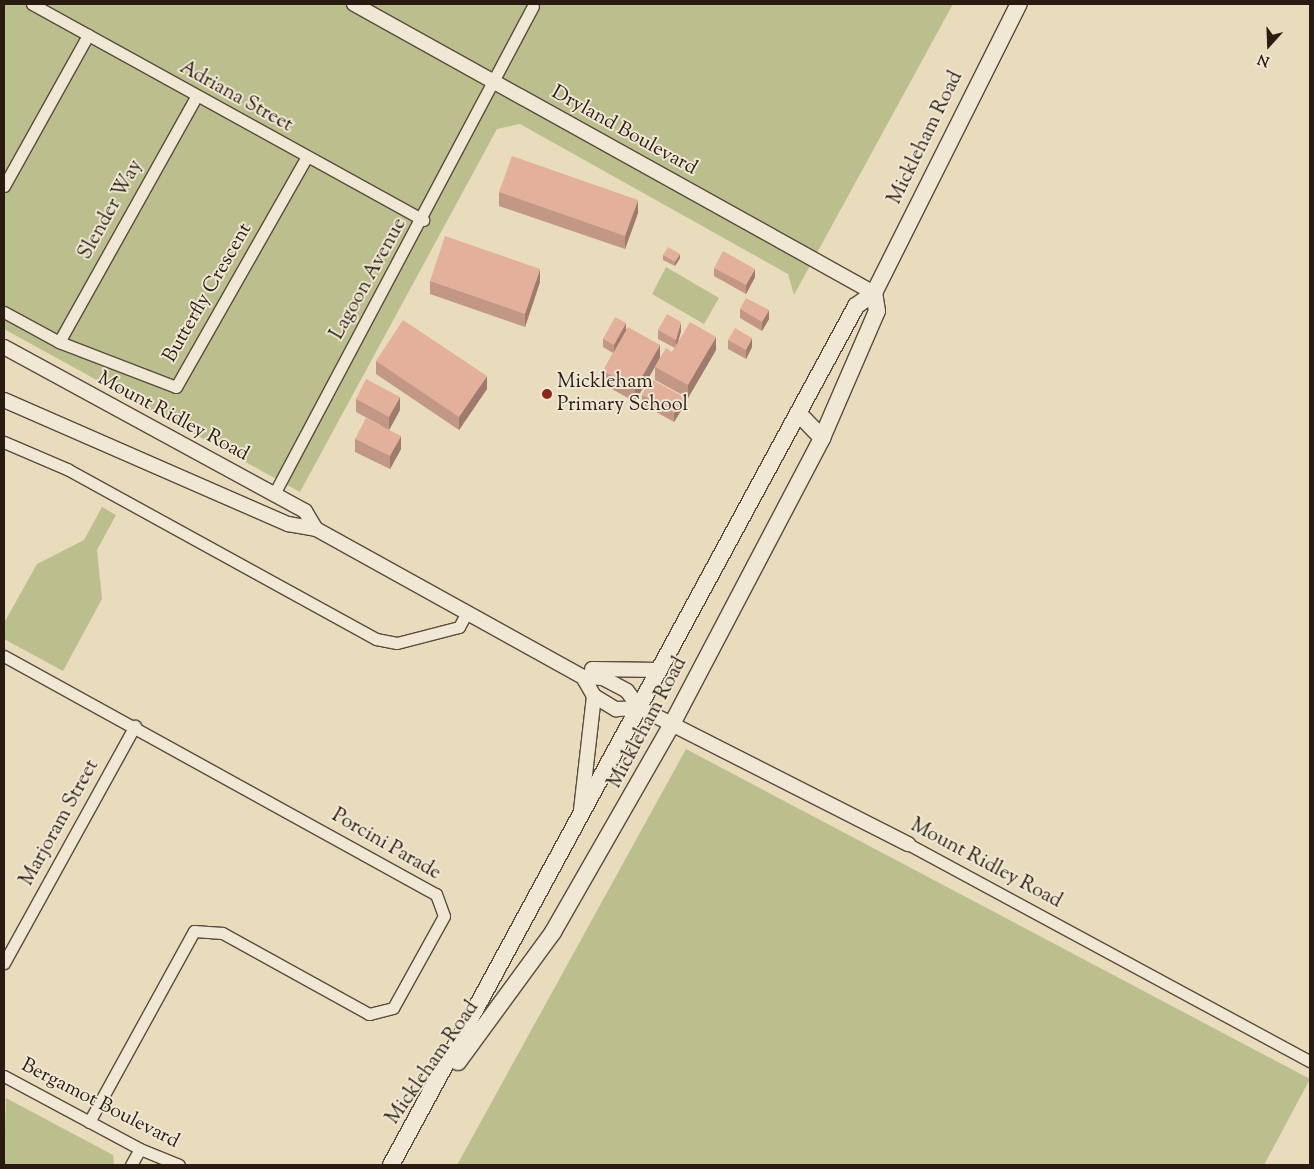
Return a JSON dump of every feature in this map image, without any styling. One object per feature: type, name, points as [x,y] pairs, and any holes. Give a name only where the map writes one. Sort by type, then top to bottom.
[{"type":"main road","name":"Mickleham Road","points":[[391,1165],[856,306],[874,293],[1019,4]]},
{"type":"main road","name":"Mickleham Road","points":[[402,1145],[553,932],[672,724],[822,438],[877,311],[874,293]]},
{"type":"main road","points":[[798,413],[822,438]]},
{"type":"street","name":"Adriana Street","points":[[32,4],[306,158],[423,220]]},
{"type":"street","name":"Dryland Boulevard","points":[[354,4],[874,293]]},
{"type":"street","name":"Lagoon Avenue","points":[[274,494],[423,220],[533,6]]},
{"type":"street","points":[[4,186],[88,35]]},
{"type":"street","name":"Slender Way","points":[[58,342],[196,97]]},
{"type":"street","name":"Butterfly Crescent","points":[[4,312],[58,342],[176,387],[306,158]]},
{"type":"street","name":"Mount Ridley Road","points":[[4,348],[274,494],[305,512],[316,529]]},
{"type":"street","name":"Mount Ridley Road","points":[[4,400],[288,524],[316,529],[466,614],[583,677],[603,678],[627,690],[640,708],[908,844],[1310,1061]]},
{"type":"street","points":[[4,442],[67,468],[376,639],[397,643],[459,627],[466,614]]},
{"type":"street","name":"Porcini Parade","points":[[4,656],[135,726],[436,894],[444,916],[393,1008],[369,1014],[222,933],[194,931],[89,1122]]},
{"type":"street","points":[[566,667],[660,670]]},
{"type":"street","name":"Mount Ridley Road","points":[[583,677],[594,696],[616,709],[640,708]]},
{"type":"street","points":[[580,818],[594,696]]},
{"type":"street","name":"Marjoram Street","points":[[4,964],[135,726]]},
{"type":"street","name":"Bergamot Boulevard","points":[[4,1076],[140,1150],[179,1165]]},
{"type":"street","points":[[131,1165],[140,1150]]},
{"type":"green space","points":[[4,4],[953,4],[794,295],[788,274],[520,124],[497,129],[300,492],[4,329]]},
{"type":"green space","points":[[666,267],[719,298],[704,324],[652,294]]},
{"type":"green space","points":[[102,507],[116,515],[97,550],[102,599],[63,671],[4,639],[4,623],[37,564],[84,540]]},
{"type":"green space","points":[[686,749],[1310,1079],[1264,1165],[457,1165]]},
{"type":"green space","points":[[6,1098],[113,1155],[114,1165],[4,1165]]},
{"type":"building","points":[[512,156],[638,200],[625,236],[499,192]]},
{"type":"building","points":[[445,236],[540,269],[525,314],[430,281]]},
{"type":"building","points":[[668,247],[680,254],[675,262],[663,255]]},
{"type":"building","points":[[723,251],[755,269],[746,285],[714,268]]},
{"type":"building","points":[[746,298],[769,310],[762,322],[740,309]]},
{"type":"building","points":[[667,314],[681,322],[676,340],[658,330]]},
{"type":"building","points":[[615,317],[626,323],[614,345],[603,339]]},
{"type":"building","points":[[403,320],[487,376],[459,417],[376,361]]},
{"type":"building","points":[[690,322],[716,337],[688,385],[655,367],[666,348],[672,352]]},
{"type":"building","points":[[628,327],[660,345],[635,389],[603,371]]},
{"type":"building","points":[[735,328],[752,338],[746,350],[728,340]]},
{"type":"building","points":[[366,379],[400,397],[389,417],[356,399]]},
{"type":"building","points":[[651,379],[684,397],[674,413],[642,395]]},
{"type":"building","points":[[366,418],[401,436],[390,456],[355,439]]},
{"type":"place","name":"Mickleham Primary School","points":[[547,394]]}]
